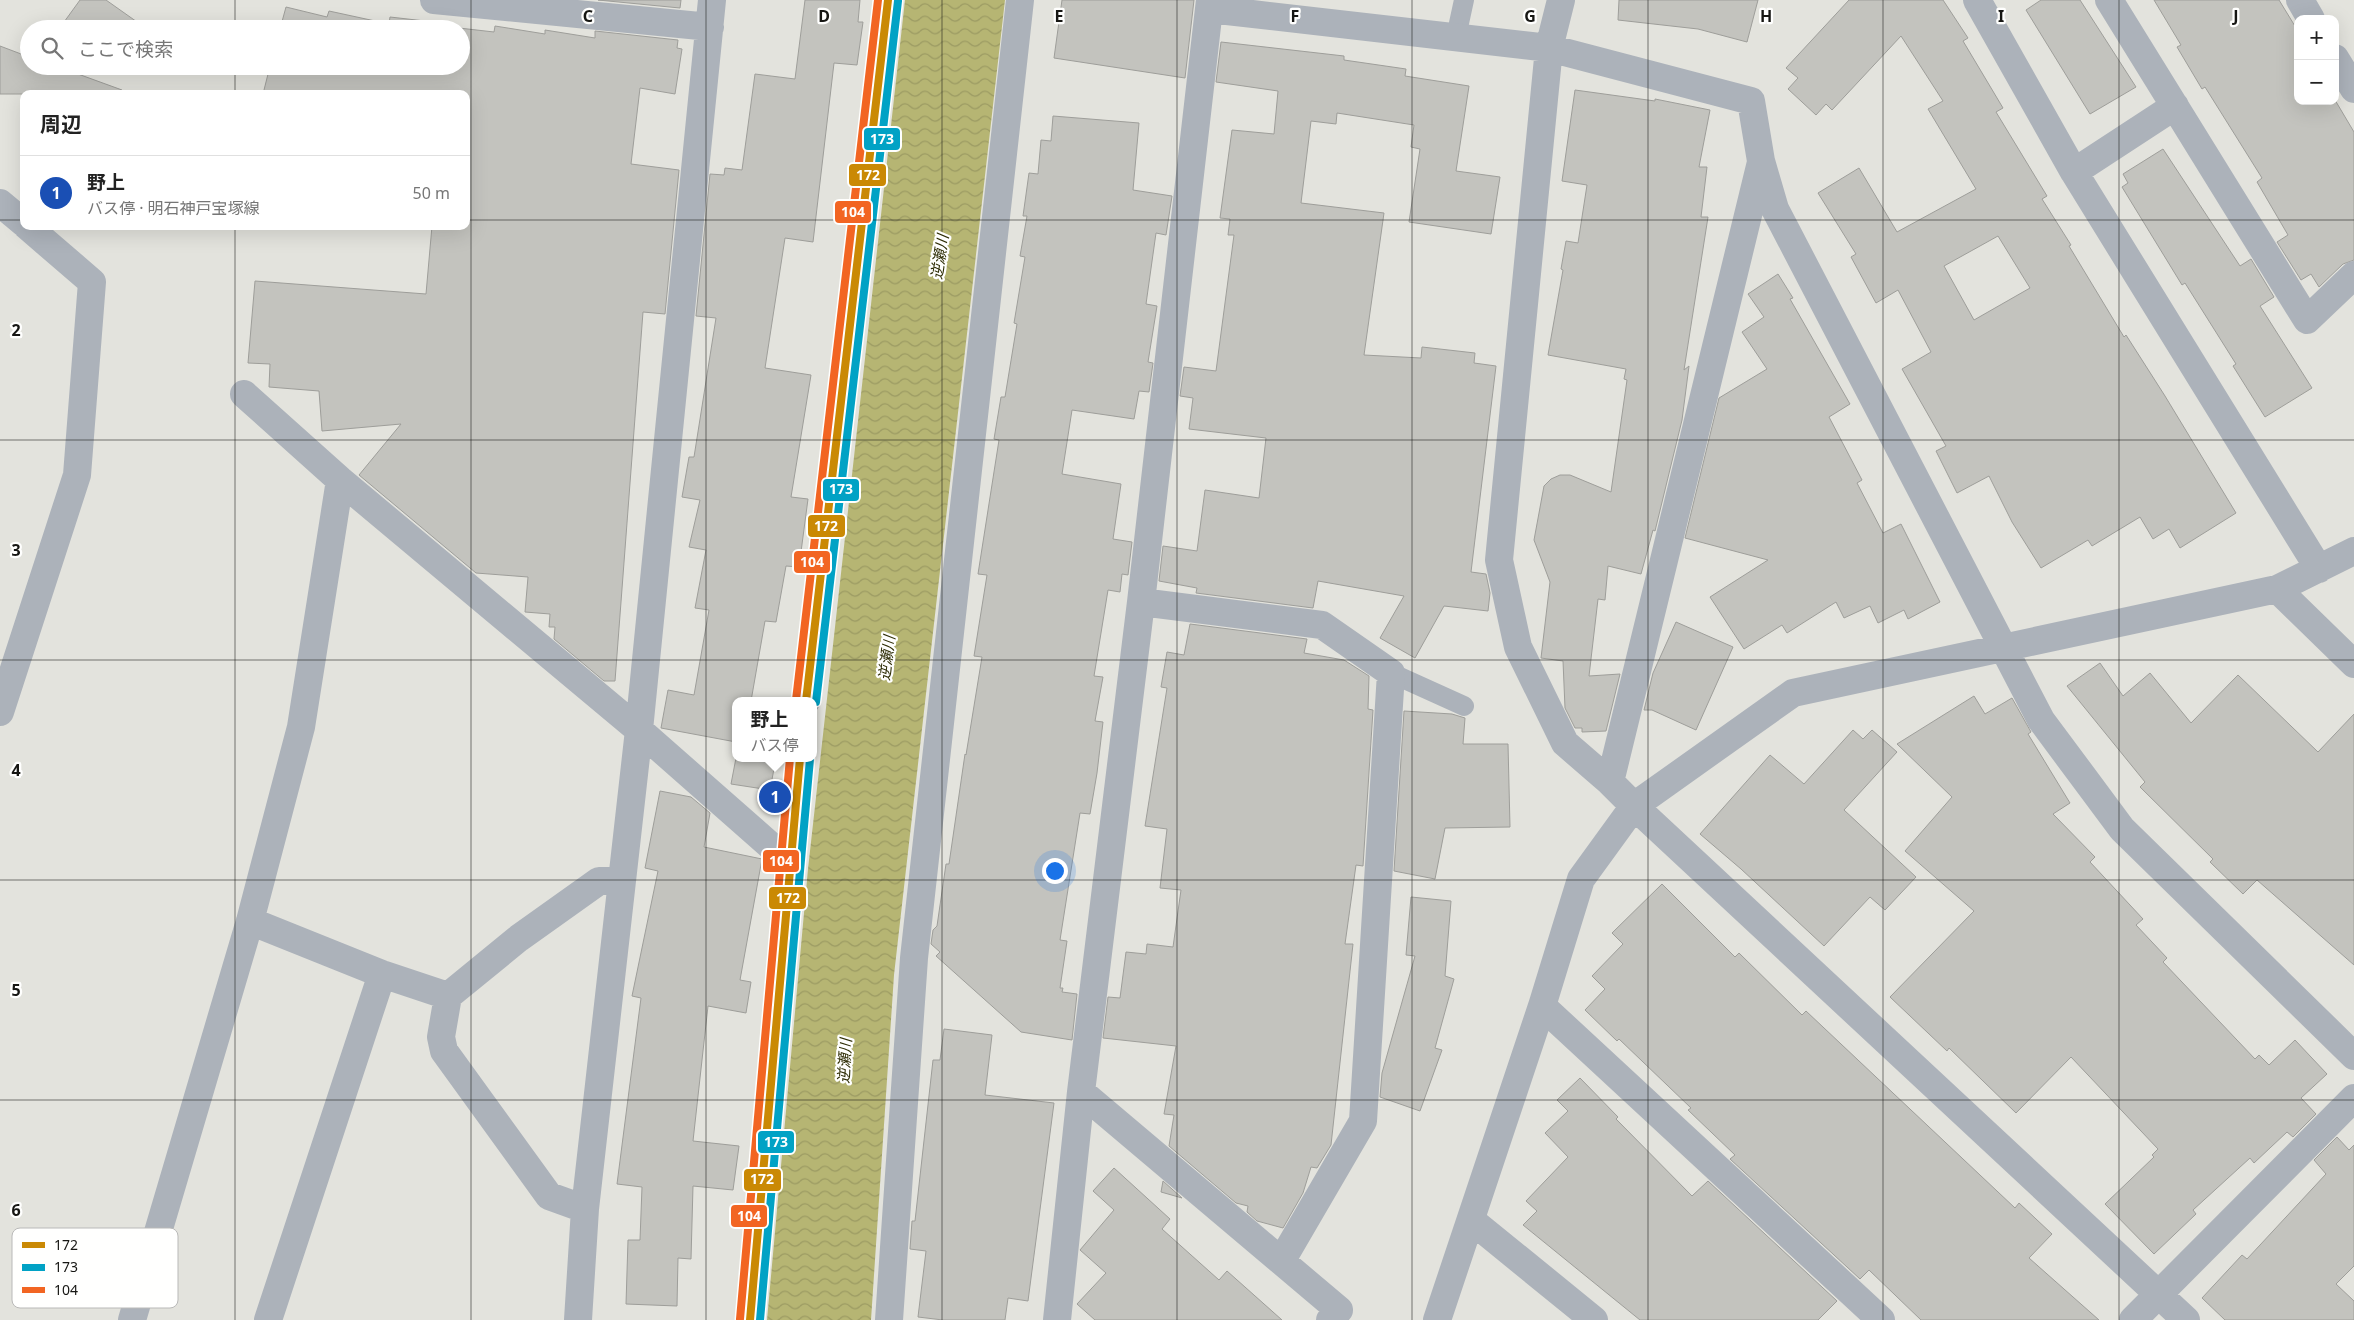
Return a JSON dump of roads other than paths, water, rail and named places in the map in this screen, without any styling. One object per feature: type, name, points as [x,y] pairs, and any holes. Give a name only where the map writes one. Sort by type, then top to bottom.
[{"type":"main road","points":[[806,697],[888,0]]},
{"type":"main road","points":[[750,1320],[789,862],[800,762]]},
{"type":"street","points":[[434,0],[710,27]]},
{"type":"street","points":[[578,1320],[585,1209],[639,730],[712,0]]},
{"type":"street","points":[[889,1320],[914,958],[1020,0]]},
{"type":"street","points":[[1561,0],[1549,48],[1499,560],[1518,647],[1565,743],[1610,782],[2186,1320]]},
{"type":"street","points":[[1977,0],[2074,172],[2319,569]]},
{"type":"street","points":[[2109,0],[2307,320],[2354,274]]},
{"type":"street","points":[[2300,0],[2309,15]]},
{"type":"street","points":[[1057,1320],[1080,1092],[1210,4],[1456,38],[1549,48],[1751,101],[1761,161],[1775,209],[2041,720],[2122,829],[2354,1056]]},
{"type":"street","points":[[2336,60],[2354,89]]},
{"type":"street","points":[[2074,172],[2175,106]]},
{"type":"street","points":[[1610,782],[1761,161]]},
{"type":"street","points":[[0,203],[20,220]]},
{"type":"street","points":[[0,712],[77,475],[92,282],[33,230]]},
{"type":"street","points":[[244,394],[340,480],[639,730],[789,862]]},
{"type":"street","points":[[159,1228],[250,920],[301,728],[340,480]]},
{"type":"street","points":[[1437,1320],[1542,1006],[1581,879],[1634,806],[1793,693],[2277,589],[2354,551]]},
{"type":"street","points":[[2277,589],[2354,664]]},
{"type":"street","points":[[1140,602],[1322,625],[1391,673],[1363,1121],[1282,1260]]},
{"type":"street","points":[[585,1209],[549,1196],[444,1051],[441,1037],[448,996],[519,938],[599,881],[622,880]]},
{"type":"street","points":[[250,920],[382,974],[448,996]]},
{"type":"street","points":[[268,1320],[382,974]]},
{"type":"street","points":[[1542,1006],[1870,1317]]},
{"type":"street","points":[[1080,1092],[1282,1260],[1339,1310],[1330,1320]]},
{"type":"street","points":[[2133,1320],[2354,1098]]},
{"type":"street","points":[[1471,1220],[1594,1320]]},
{"type":"street","points":[[132,1320],[136,1308]]},
{"type":"lane","points":[[1456,38],[1464,0]]},
{"type":"lane","points":[[1391,673],[1464,706]]},
{"type":"water","name":"逆瀬川","points":[[905,0],[1005,0],[894,975],[871,1320],[767,1320],[808,869]]},
{"type":"place","name":"野上","points":[[775,797]]}]
